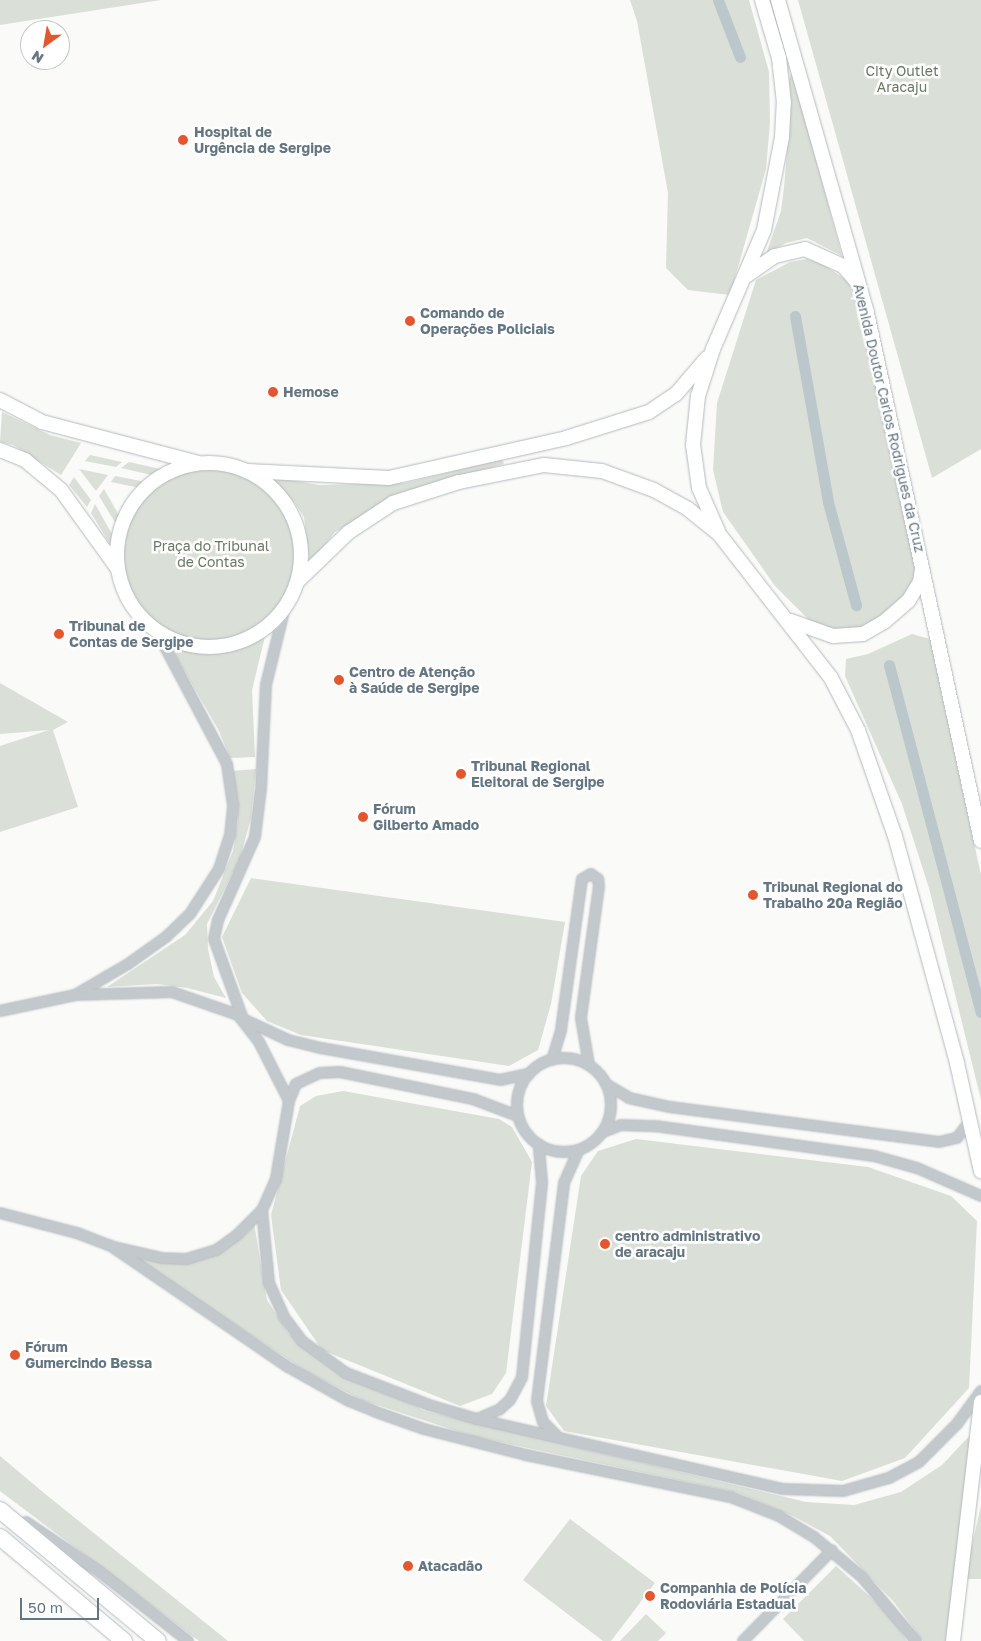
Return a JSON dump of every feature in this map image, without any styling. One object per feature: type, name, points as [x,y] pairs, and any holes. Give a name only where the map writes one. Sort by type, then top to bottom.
[{"type":"main road","points":[[719,534],[699,488],[693,445],[698,396],[714,349],[764,230],[782,137],[784,103],[779,58],[762,0]]},
{"type":"main road","name":"Avenida Doutor Carlos Rodrigues da Cruz","points":[[778,0],[858,283],[923,565],[981,841]]},
{"type":"main road","points":[[744,277],[775,256],[805,249],[843,266],[858,283]]},
{"type":"main road","points":[[0,400],[42,422],[201,463],[226,465],[247,471],[275,471],[346,479],[388,478],[584,433],[649,412],[676,394],[714,349]]},
{"type":"main road","points":[[0,450],[25,460],[61,490],[118,570],[134,607],[156,630],[186,644],[226,646],[257,634],[284,611],[298,581],[302,558],[296,522],[274,490],[247,471]]},
{"type":"main road","points":[[509,451],[515,469]]},
{"type":"main road","points":[[118,570],[118,542],[127,513],[140,494],[155,480],[179,468],[201,463]]},
{"type":"main road","points":[[298,581],[350,532],[393,503],[427,490],[515,469],[544,465],[602,471],[654,490],[688,509],[719,534],[788,619],[831,678],[858,730],[895,836],[970,1121],[981,1171]]},
{"type":"main road","points":[[788,619],[833,636],[863,634],[884,622],[909,600],[920,582],[923,565]]},
{"type":"main road","points":[[953,1641],[981,1402]]},
{"type":"main road","points":[[0,1510],[158,1641]]},
{"type":"main road","points":[[1,1541],[124,1641]]},
{"type":"street","points":[[284,611],[266,685],[261,788],[255,837],[218,920],[214,940],[242,1019],[259,1042],[289,1102]]},
{"type":"street","points":[[75,995],[166,937],[190,914],[219,869],[230,836],[233,804],[227,764],[156,630]]},
{"type":"street","points":[[552,1060],[561,1030],[582,879],[591,874],[598,879],[599,886],[581,1018],[589,1065]]},
{"type":"street","points":[[0,1011],[75,995],[172,992],[225,1009],[288,1040],[321,1048],[500,1080],[529,1074],[552,1060],[577,1060],[589,1065],[606,1084],[629,1098],[670,1107],[939,1142],[957,1138],[970,1121]]},
{"type":"street","points":[[0,1213],[77,1233],[111,1246],[162,1258],[203,1256],[237,1234],[262,1210],[276,1179],[289,1102],[296,1084],[320,1073],[340,1072],[473,1099],[518,1116]]},
{"type":"street","points":[[529,1074],[517,1101],[518,1116],[523,1127],[539,1144],[552,1150],[579,1150]]},
{"type":"street","points":[[603,1132],[610,1108],[606,1084]]},
{"type":"street","points":[[559,1438],[543,1422],[537,1401],[564,1183],[579,1150],[603,1132],[621,1125],[655,1126],[874,1156],[917,1168],[981,1196]]},
{"type":"street","points":[[477,1419],[500,1409],[510,1400],[522,1377],[542,1182],[539,1144]]},
{"type":"street","points":[[262,1210],[269,1283],[284,1318],[302,1341],[346,1373],[411,1399],[477,1419],[783,1489],[843,1491],[889,1478],[919,1462],[957,1424],[981,1391]]},
{"type":"street","points":[[111,1246],[267,1353],[348,1400],[433,1431],[526,1455],[731,1497],[779,1516],[832,1550],[869,1584],[916,1641]]},
{"type":"street","points":[[0,1506],[100,1572],[188,1641]]},
{"type":"street","points":[[743,1641],[832,1550]]},
{"type":"green space","points":[[0,0],[161,0],[32,20],[20,20],[20,22],[0,25]]},
{"type":"green space","points":[[630,0],[749,0],[769,72],[770,123],[766,169],[730,295],[688,290],[666,268],[668,193],[637,21]]},
{"type":"green space","name":"City Outlet Aracaju","points":[[798,0],[981,0],[981,449],[932,478]]},
{"type":"green space","points":[[792,71],[842,256],[807,238],[786,243],[766,254],[781,211],[789,128],[788,82]]},
{"type":"green space","points":[[807,259],[822,264],[853,284],[922,569],[903,609],[872,632],[818,629],[775,586],[723,512],[713,470],[717,403],[756,280],[790,262]]},
{"type":"green space","points":[[2,412],[50,435],[81,443],[61,475],[13,445],[0,442]]},
{"type":"green space","points":[[90,455],[122,462],[116,467],[85,461]]},
{"type":"green space","points":[[502,459],[504,464],[442,481],[388,501],[335,532],[310,564],[304,517],[294,502],[269,476],[319,485],[406,483]]},
{"type":"green space","points":[[129,462],[165,470],[156,476],[121,468]]},
{"type":"green space","name":"Praça do Tribunal de Contas","points":[[210,463],[228,465],[245,470],[275,490],[295,520],[300,537],[302,555],[300,573],[295,590],[275,620],[245,640],[228,645],[210,647],[192,645],[175,640],[145,620],[125,590],[120,573],[118,555],[120,537],[125,520],[145,490],[175,470],[192,465]]},
{"type":"green space","points":[[79,469],[108,475],[96,491]]},
{"type":"green space","points":[[115,476],[146,482],[140,488],[111,482]]},
{"type":"green space","points":[[74,477],[91,500],[87,507],[69,485]]},
{"type":"green space","points":[[104,489],[120,517],[116,524],[99,496]]},
{"type":"green space","points":[[95,504],[112,534],[110,544],[91,513]]},
{"type":"green space","points":[[266,632],[252,690],[255,757],[230,758],[219,731],[172,649],[233,651]]},
{"type":"green space","points":[[912,634],[930,639],[981,875],[981,1100],[929,888],[902,804],[845,676],[846,659],[868,654]]},
{"type":"green space","points":[[0,683],[68,722],[53,730],[78,807],[0,832],[0,746],[49,730],[0,734]]},
{"type":"green space","points":[[256,769],[251,818],[240,858],[207,924],[208,949],[214,977],[226,998],[187,988],[157,984],[107,987],[185,935],[213,901],[233,851],[238,821],[232,771]]},
{"type":"green space","points":[[251,878],[565,922],[551,1004],[538,1050],[509,1066],[301,1035],[267,1021],[242,993],[222,937]]},
{"type":"green space","points":[[343,1091],[499,1119],[512,1127],[532,1162],[506,1373],[492,1394],[460,1406],[322,1350],[281,1290],[271,1215],[300,1106],[316,1096]]},
{"type":"green space","points":[[636,1139],[868,1167],[951,1196],[977,1221],[969,1388],[905,1458],[842,1481],[564,1431],[546,1406],[581,1176],[598,1151]]},
{"type":"green space","points":[[254,1223],[267,1300],[288,1333],[315,1356],[425,1411],[806,1502],[854,1505],[901,1492],[942,1465],[975,1430],[950,1641],[923,1641],[894,1602],[830,1536],[795,1517],[739,1493],[472,1436],[362,1400],[306,1371],[134,1258],[160,1262],[222,1250],[248,1232]]},
{"type":"green space","points":[[0,1456],[228,1641],[199,1641],[0,1491]]},
{"type":"green space","points":[[981,1506],[981,1579],[964,1579]]},
{"type":"green space","points":[[570,1519],[655,1583],[611,1641],[603,1641],[523,1580]]},
{"type":"green space","points":[[836,1566],[887,1612],[907,1641],[804,1641],[783,1619]]},
{"type":"green space","points":[[646,1614],[666,1633],[658,1641],[620,1641]]},
{"type":"waterway","points":[[718,0],[740,57]]},
{"type":"waterway","points":[[795,316],[828,502],[856,605]]},
{"type":"waterway","points":[[889,665],[981,1012]]},
{"type":"place","name":"Hospital de Urgência de Sergipe","points":[[183,140]]},
{"type":"place","name":"Comando de Operações Policiais","points":[[410,321]]},
{"type":"place","name":"Hemose","points":[[273,392]]},
{"type":"place","name":"Tribunal de Contas de Sergipe","points":[[59,634]]},
{"type":"place","name":"Centro de Atenção à Saúde de Sergipe","points":[[339,680]]},
{"type":"place","name":"Tribunal Regional Eleitoral de Sergipe","points":[[461,774]]},
{"type":"place","name":"Fórum Gilberto Amado","points":[[363,817]]},
{"type":"place","name":"Tribunal Regional do Trabalho 20ª Região","points":[[753,895]]},
{"type":"place","name":"centro administrativo de aracaju","points":[[605,1244]]},
{"type":"place","name":"Fórum Gumercindo Bessa","points":[[15,1355]]},
{"type":"place","name":"Atacadão","points":[[408,1566]]},
{"type":"place","name":"Companhia de Polícia Rodoviária Estadual","points":[[650,1596]]}]
